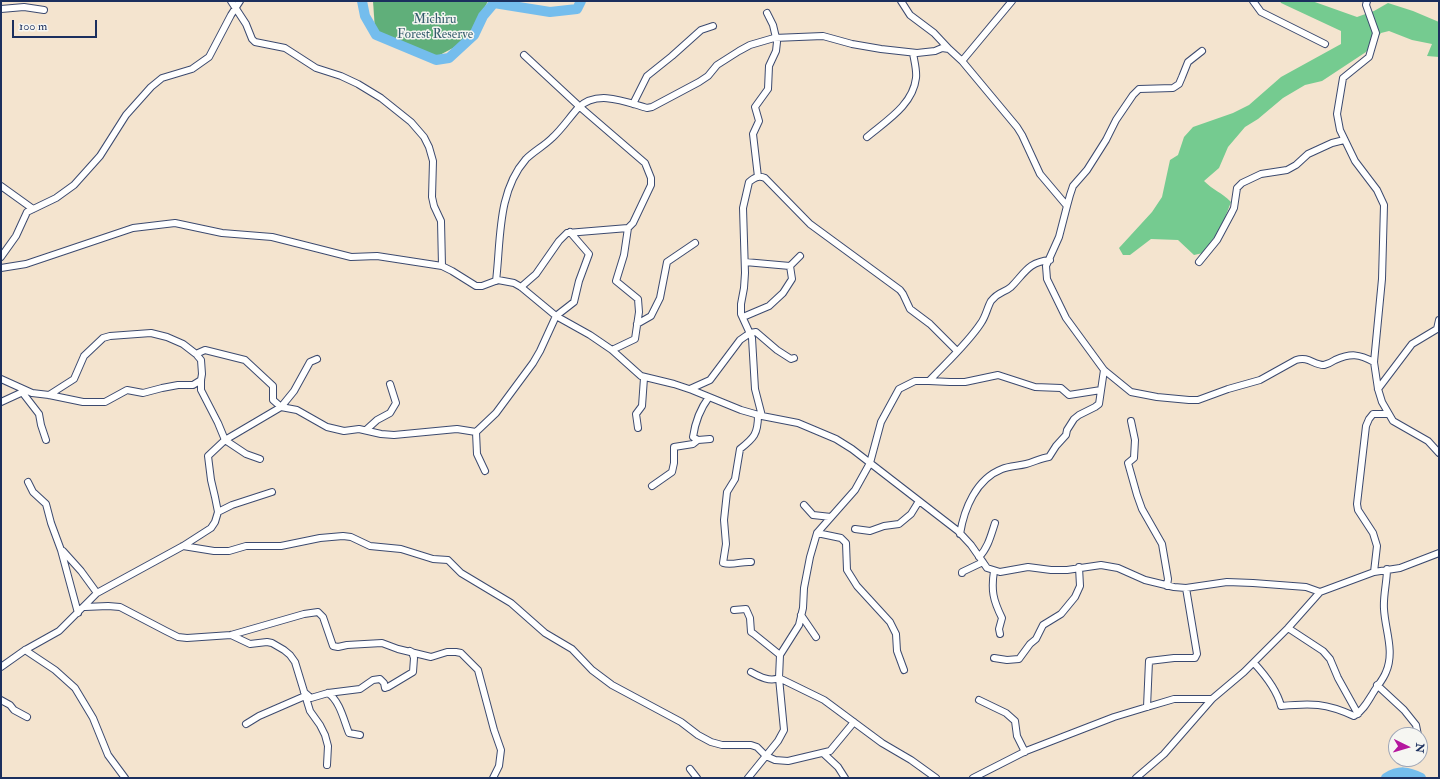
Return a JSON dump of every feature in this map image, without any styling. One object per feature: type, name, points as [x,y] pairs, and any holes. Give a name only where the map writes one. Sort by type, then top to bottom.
[{"type":"street","points":[[231,1],[246,24],[252,39],[255,42],[285,48],[316,68],[341,76],[358,84],[381,98],[411,122],[424,137],[433,161],[432,197],[434,206],[441,221],[442,266]]},
{"type":"street","points":[[1,257],[16,236],[27,212],[56,198],[74,185],[100,156],[126,115],[150,87],[162,78],[192,70],[209,57],[235,7],[240,1]]},
{"type":"street","points":[[900,1],[910,15],[934,34],[962,61],[1019,131],[1040,174],[1067,206]]},
{"type":"street","points":[[962,61],[1012,1]]},
{"type":"street","points":[[1254,1],[1261,12],[1325,44]]},
{"type":"street","points":[[1367,1],[1366,5],[1376,34],[1370,57],[1343,78],[1337,114],[1338,123],[1344,140],[1355,161],[1377,190],[1384,205],[1382,279],[1374,362],[1378,388],[1382,402],[1393,421],[1428,441],[1439,453]]},
{"type":"street","points":[[1,9],[24,7],[44,10]]},
{"type":"street","points":[[758,177],[753,134],[759,121],[756,107],[768,89],[769,66],[776,51],[776,38],[773,25],[767,13]]},
{"type":"street","points":[[633,104],[647,76],[672,56],[700,30],[712,26]]},
{"type":"street","points":[[496,281],[501,222],[511,181],[525,160],[552,138],[580,107],[591,100],[602,98],[613,99],[652,108],[699,82],[708,76],[717,65],[738,51],[750,45],[776,38],[824,36],[852,44],[913,53],[935,51],[942,48],[949,49]]},
{"type":"street","points":[[1202,51],[1188,62],[1179,84],[1173,88],[1139,89],[1133,95],[1116,120],[1106,140],[1087,170],[1074,186],[1059,237],[1046,266],[1047,279],[1066,318],[1104,370],[1114,380],[1132,393],[1193,400],[1260,380],[1302,358],[1324,365],[1348,355],[1356,355],[1363,356],[1374,362]]},
{"type":"street","points":[[867,137],[898,111],[911,95],[916,77],[913,53]]},
{"type":"street","points":[[524,55],[645,164],[649,172],[651,185],[633,223],[628,228],[624,255],[616,281],[638,299],[639,312],[635,339],[612,350]]},
{"type":"street","points":[[1199,262],[1217,240],[1234,208],[1236,191],[1239,186],[1261,174],[1287,170],[1296,165],[1308,154],[1332,143],[1344,140]]},
{"type":"street","points":[[751,562],[746,561],[728,565],[723,563],[726,544],[724,520],[727,492],[735,479],[740,449],[756,434],[760,416],[755,389],[753,345],[740,304],[744,288],[745,262],[743,208],[748,182],[755,177],[765,178],[810,224],[900,290],[910,309],[930,324],[957,350]]},
{"type":"street","points":[[1,186],[33,209]]},
{"type":"street","points":[[1,268],[26,264],[133,228],[175,223],[222,233],[272,237],[351,257],[377,256],[442,266],[476,286],[482,286],[496,281],[507,281],[521,287],[556,316],[590,335],[612,350],[620,356],[637,375],[690,389],[740,410],[760,416],[798,423],[836,439],[852,449],[960,534],[971,545],[987,568],[994,571],[1000,572],[1028,567],[1051,570],[1067,570],[1101,565],[1113,566],[1145,580],[1167,586],[1186,588],[1227,582],[1306,587],[1320,592]]},
{"type":"street","points":[[521,287],[536,274],[559,240],[567,233],[628,228]]},
{"type":"street","points":[[484,470],[477,454],[476,432],[496,413],[533,363],[556,316],[574,302],[579,281],[589,254],[570,232]]},
{"type":"street","points":[[637,324],[651,316],[660,298],[667,262],[695,243]]},
{"type":"street","points":[[790,266],[800,256]]},
{"type":"street","points":[[929,381],[981,323],[990,302],[996,295],[1010,288],[1030,266],[1040,261],[1050,260]]},
{"type":"street","points":[[745,262],[790,266]]},
{"type":"street","points":[[743,317],[769,306],[783,293],[792,279],[790,266]]},
{"type":"street","points":[[1378,388],[1412,344],[1426,335],[1436,332],[1439,320]]},
{"type":"street","points":[[690,389],[710,380],[740,340],[750,333],[756,332],[777,350],[791,359],[794,358]]},
{"type":"street","points":[[49,395],[74,379],[84,356],[103,338],[110,336],[152,333],[183,344],[196,354],[202,364],[201,390],[225,440],[246,454],[260,459]]},
{"type":"street","points":[[196,354],[205,350],[245,360],[273,386],[273,400],[281,407],[297,410],[327,427],[344,431],[359,429],[381,434],[457,429],[476,432]]},
{"type":"street","points":[[1,667],[25,650],[59,631],[98,593],[183,546],[211,528],[215,522],[218,512],[211,480],[208,456],[225,440],[281,407],[294,391],[310,362],[317,359]]},
{"type":"street","points":[[960,534],[963,519],[972,497],[990,475],[1002,468],[1027,464],[1038,461],[1041,458],[1049,458],[1056,446],[1066,435],[1067,430],[1074,419],[1099,404],[1104,370]]},
{"type":"street","points":[[748,778],[784,730],[779,678],[780,655],[799,625],[810,557],[817,533],[854,490],[870,463],[881,422],[899,388],[915,381],[965,382],[998,375],[1035,387],[1061,388],[1070,395],[1101,390]]},
{"type":"street","points":[[638,428],[636,414],[642,406],[644,378]]},
{"type":"street","points":[[1,379],[24,392],[49,395],[83,402],[105,402],[127,390],[143,393],[178,385],[193,384],[201,380]]},
{"type":"street","points":[[366,430],[377,420],[390,413],[396,403],[390,384]]},
{"type":"street","points":[[1,402],[24,392]]},
{"type":"street","points":[[24,392],[39,414],[46,440]]},
{"type":"street","points":[[698,440],[693,437],[695,424],[703,405],[709,397]]},
{"type":"street","points":[[1374,572],[1378,546],[1373,533],[1358,510],[1357,497],[1362,472],[1364,439],[1369,419],[1373,414],[1388,414]]},
{"type":"street","points":[[1132,421],[1135,440],[1134,458],[1128,463],[1142,510],[1162,544],[1168,579],[1167,586]]},
{"type":"street","points":[[652,486],[672,472],[674,447],[693,444],[698,440],[710,439]]},
{"type":"street","points":[[28,482],[32,492],[46,504],[51,523],[62,550],[78,613]]},
{"type":"street","points":[[218,512],[232,505],[272,492]]},
{"type":"street","points":[[855,529],[870,531],[884,526],[899,524],[910,514],[919,501]]},
{"type":"street","points":[[804,505],[813,515],[831,518]]},
{"type":"street","points":[[962,573],[981,559],[989,542],[995,523]]},
{"type":"street","points":[[817,533],[841,538],[846,543],[847,570],[857,586],[890,622],[896,634],[897,651],[904,670]]},
{"type":"street","points":[[183,546],[214,551],[229,551],[246,546],[281,546],[320,538],[343,536],[351,537],[370,546],[401,549],[433,559],[448,560],[462,572],[510,603],[545,633],[572,649],[592,670],[612,685],[681,722],[698,735],[711,742],[722,745],[751,745],[766,756],[775,760],[788,761],[830,751],[854,722]]},
{"type":"street","points":[[62,550],[98,593]]},
{"type":"street","points":[[1136,778],[1164,754],[1212,699],[1254,663],[1320,592],[1374,572],[1400,568],[1439,554]]},
{"type":"street","points":[[994,658],[1007,660],[1019,659],[1030,644],[1036,639],[1044,624],[1062,614],[1079,590],[1079,568]]},
{"type":"street","points":[[1254,663],[1265,676],[1279,698],[1281,706],[1319,704],[1354,716],[1358,714],[1387,670],[1390,645],[1384,608],[1387,569]]},
{"type":"street","points":[[994,571],[992,584],[993,597],[1002,618],[998,629],[1000,634]]},
{"type":"street","points":[[1146,707],[1148,661],[1174,658],[1196,658],[1198,654],[1186,588]]},
{"type":"street","points":[[84,607],[120,607],[182,638],[231,635],[304,614],[318,612],[323,617],[333,646],[338,647],[382,643],[398,649],[431,657],[447,652],[461,653],[478,670],[494,730],[501,750],[499,766],[493,778]]},
{"type":"street","points":[[734,610],[746,609],[750,618],[750,632],[780,655]]},
{"type":"street","points":[[801,615],[816,637]]},
{"type":"street","points":[[1288,628],[1328,655],[1338,678],[1358,714]]},
{"type":"street","points":[[231,635],[250,644],[268,642],[284,650],[290,655],[295,662],[310,711],[325,735],[328,746],[327,765]]},
{"type":"street","points":[[25,650],[56,670],[75,688],[93,718],[108,755],[125,778]]},
{"type":"street","points":[[304,694],[311,698],[328,693],[360,689],[373,680],[380,679],[384,683],[385,688],[388,687],[413,672],[414,658],[412,652],[410,651]]},
{"type":"street","points":[[414,658],[416,655],[420,654]]},
{"type":"street","points":[[751,672],[766,679],[774,680],[779,678],[824,700],[882,743],[911,760],[936,778]]},
{"type":"street","points":[[1377,685],[1404,710],[1416,727]]},
{"type":"street","points":[[328,693],[336,701],[349,734],[360,735]]},
{"type":"street","points":[[246,724],[304,694]]},
{"type":"street","points":[[973,778],[1024,752],[1146,707],[1174,699],[1212,699]]},
{"type":"street","points":[[1,700],[26,717]]},
{"type":"street","points":[[979,700],[1006,713],[1015,721],[1017,736],[1024,752]]},
{"type":"street","points":[[822,752],[838,767],[845,778]]},
{"type":"street","points":[[690,769],[697,778]]},
{"type":"green space","name":"Michiru Forest Reserve","points":[[373,1],[488,1],[468,40],[436,57],[375,30]]},
{"type":"green space","points":[[1280,1],[1312,1],[1357,17],[1374,11],[1388,3],[1413,11],[1439,22],[1439,57],[1427,56],[1432,44],[1412,40],[1389,31],[1381,33],[1366,52],[1322,81],[1305,85],[1283,98],[1258,119],[1245,127],[1228,147],[1219,168],[1204,181],[1231,202],[1221,228],[1203,253],[1194,255],[1178,240],[1151,239],[1130,255],[1123,255],[1119,248],[1152,212],[1162,197],[1170,160],[1178,155],[1184,137],[1193,127],[1233,113],[1249,105],[1281,77],[1341,44],[1341,31],[1281,3]]},
{"type":"waterway","points":[[362,1],[365,16],[376,35],[436,60],[449,58],[474,35],[483,16],[494,3],[550,12],[577,9],[581,1]]},
{"type":"waterway","points":[[1386,778],[1391,775],[1404,772],[1421,778]]}]
